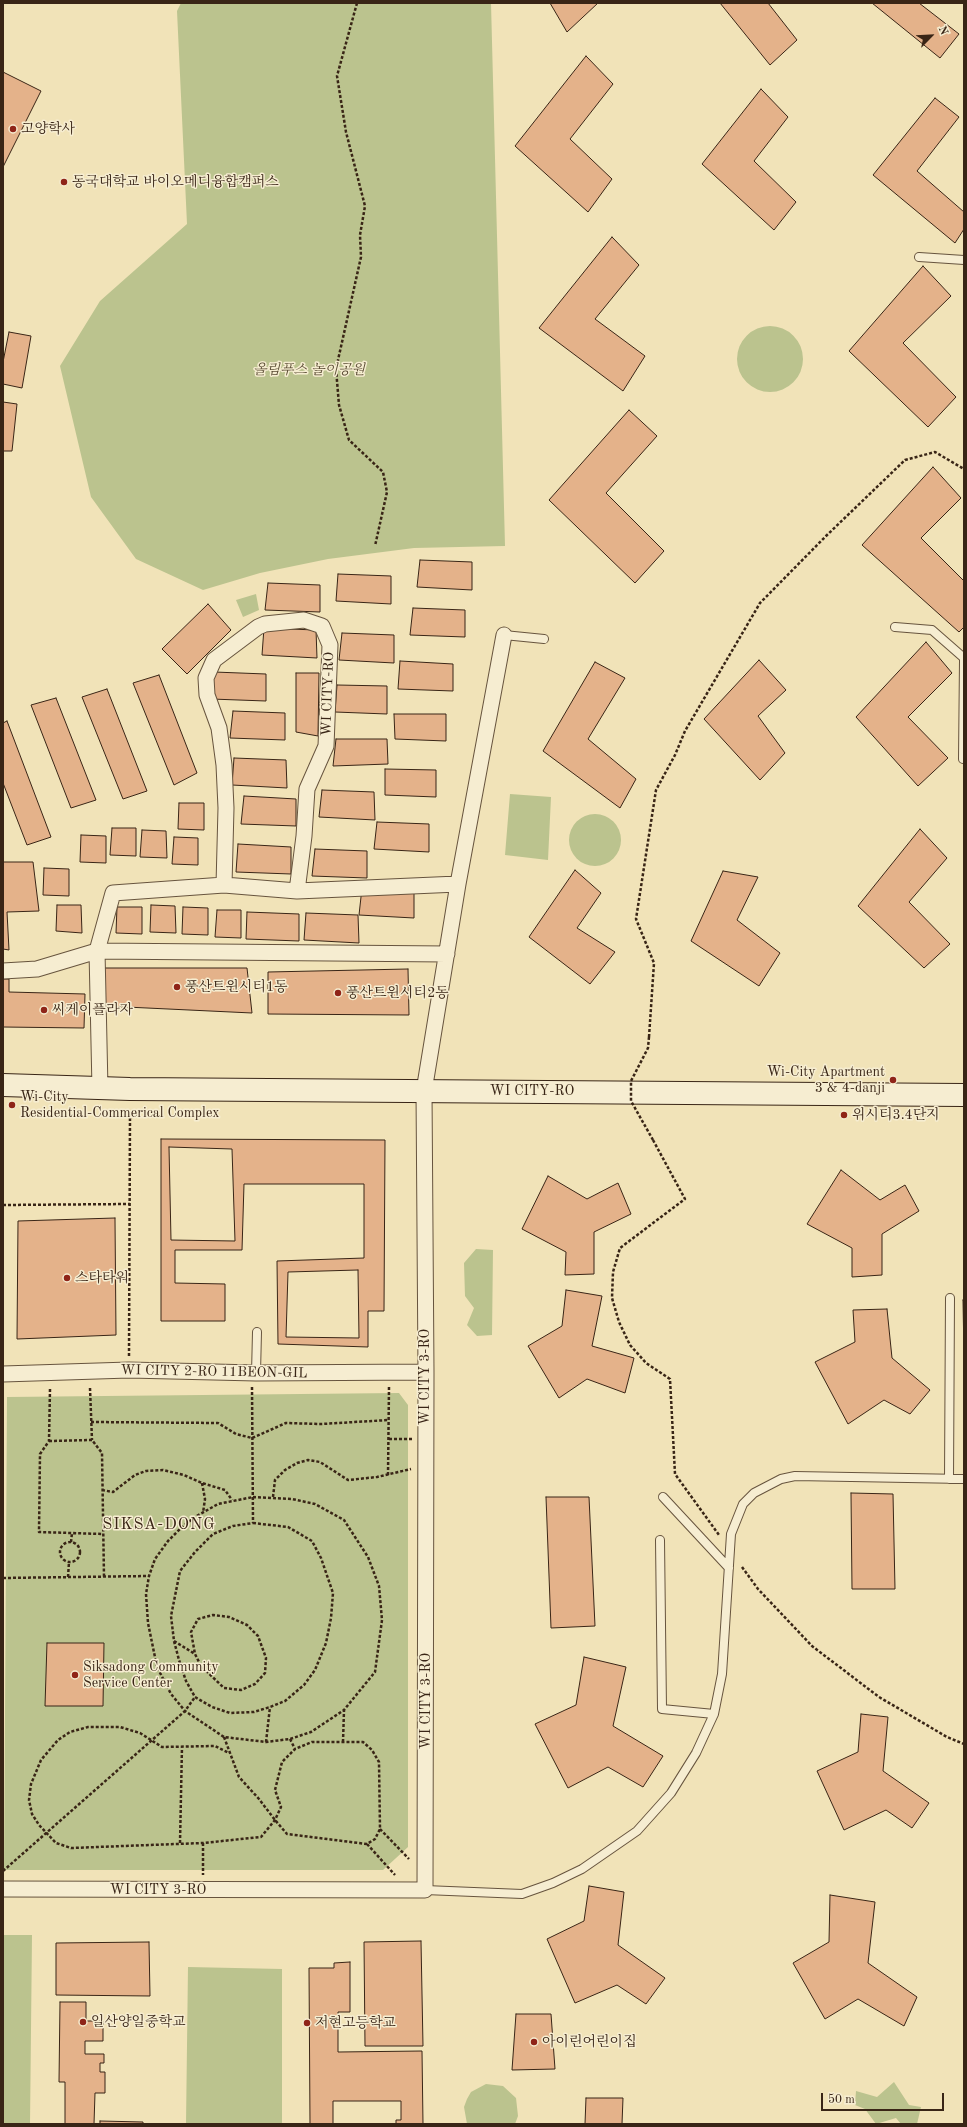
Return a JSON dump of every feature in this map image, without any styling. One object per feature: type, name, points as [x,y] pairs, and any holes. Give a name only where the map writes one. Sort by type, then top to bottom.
[{"type":"main road","name":"WI CITY-RO","points":[[3,1085],[100,1088],[964,1095]]},
{"type":"street","name":"WI CITY-RO","points":[[224,885],[226,808],[224,765],[219,728],[207,695],[206,678],[214,660],[258,627],[265,624],[304,620],[322,626],[330,645],[326,746],[307,789],[304,836],[297,890]]},
{"type":"street","name":"WI CITY 3-RO","points":[[3,1889],[425,1890],[426,1372],[424,1091],[458,884],[504,635]]},
{"type":"street","points":[[100,1088],[97,951],[113,893],[224,885],[297,890],[458,884]]},
{"type":"street","points":[[3,971],[37,969],[97,951],[447,954]]},
{"type":"street","name":"WI CITY 2-RO 11BEON-GIL","points":[[3,1374],[129,1370],[254,1380],[426,1372]]},
{"type":"lane","points":[[919,257],[964,260]]},
{"type":"lane","points":[[895,627],[932,630],[964,659],[962,758]]},
{"type":"lane","points":[[504,635],[544,639]]},
{"type":"lane","points":[[949,1479],[950,1298]]},
{"type":"lane","points":[[254,1380],[257,1332]]},
{"type":"lane","points":[[425,1890],[522,1894],[553,1883],[582,1870],[637,1831],[671,1793],[696,1753],[714,1714],[722,1674],[731,1534],[743,1504],[754,1494],[781,1479],[795,1476],[964,1479]]},
{"type":"lane","points":[[663,1497],[728,1568]]},
{"type":"lane","points":[[660,1540],[662,1709],[714,1714]]},
{"type":"path","points":[[357,3],[337,76],[346,132],[365,206],[360,235],[361,257],[336,369],[339,405],[349,440],[383,472],[387,492],[375,546]]},
{"type":"path","points":[[964,469],[935,452],[905,460],[826,536],[760,603],[685,731],[675,755],[656,790],[636,919],[654,963],[649,1037],[648,1048],[631,1081],[631,1100],[686,1199],[620,1248],[613,1272],[612,1298],[619,1322],[630,1345],[646,1363],[670,1379],[675,1474],[758,1590],[812,1646],[879,1697],[947,1737],[964,1744]]},
{"type":"path","points":[[129,1356],[130,1114]]},
{"type":"path","points":[[3,1205],[130,1204]]},
{"type":"path","points":[[253,1522],[252,1438],[254,1380]]},
{"type":"path","points":[[388,1475],[389,1385]]},
{"type":"path","points":[[90,1388],[92,1440],[102,1453],[104,1577]]},
{"type":"path","points":[[50,1389],[49,1441],[40,1454],[39,1532],[103,1534]]},
{"type":"path","points":[[91,1422],[218,1422],[236,1434],[252,1438],[286,1423],[321,1424],[389,1420]]},
{"type":"path","points":[[388,1439],[412,1439]]},
{"type":"path","points":[[49,1441],[92,1440]]},
{"type":"path","points":[[273,1497],[275,1480],[285,1470],[297,1463],[308,1460],[320,1462],[348,1480],[388,1475],[412,1468]]},
{"type":"path","points":[[102,1490],[114,1492],[135,1474],[146,1471],[163,1470],[184,1475],[202,1483],[225,1490],[232,1501]]},
{"type":"path","points":[[202,1483],[205,1499],[203,1513]]},
{"type":"path","points":[[253,1497],[273,1497],[315,1504],[344,1520],[368,1557],[379,1586],[382,1620],[374,1672],[344,1710],[311,1732],[290,1739],[266,1742],[224,1737],[185,1711],[171,1694],[157,1667],[148,1623],[146,1594],[148,1576],[155,1559],[168,1540],[182,1527],[218,1504],[253,1497]]},
{"type":"path","points":[[253,1522],[288,1527],[312,1541],[321,1558],[333,1593],[331,1618],[326,1643],[315,1670],[304,1685],[285,1701],[270,1707],[254,1712],[230,1713],[212,1707],[195,1697],[186,1681],[174,1641],[171,1616],[180,1571],[195,1552],[213,1534],[234,1526],[253,1522]]},
{"type":"path","points":[[71,1542],[72,1533]]},
{"type":"path","points":[[71,1542],[79,1548],[79,1554],[75,1560],[69,1562],[63,1559],[60,1550],[62,1545],[71,1542]]},
{"type":"path","points":[[68,1577],[69,1562]]},
{"type":"path","points":[[3,1578],[148,1576]]},
{"type":"path","points":[[174,1641],[195,1654],[201,1666],[224,1688],[241,1690],[256,1684],[265,1673],[266,1658],[258,1636],[247,1625],[229,1617],[213,1615],[198,1620],[191,1632],[195,1654]]},
{"type":"path","points":[[3,1871],[185,1711],[195,1697]]},
{"type":"path","points":[[266,1742],[270,1707]]},
{"type":"path","points":[[343,1742],[344,1710]]},
{"type":"path","points":[[229,1753],[215,1746],[162,1747],[153,1739],[120,1727],[88,1727],[70,1732],[58,1740],[41,1760],[31,1784],[29,1800],[32,1814],[46,1833],[56,1843],[71,1848],[203,1843],[261,1837],[275,1820],[281,1807],[275,1790],[282,1762],[295,1750],[312,1742],[363,1742],[372,1750],[379,1762],[380,1829],[375,1839],[368,1844]]},
{"type":"path","points":[[224,1737],[239,1777],[287,1834],[368,1844],[396,1876]]},
{"type":"path","points":[[290,1739],[295,1750]]},
{"type":"path","points":[[180,1843],[182,1746]]},
{"type":"path","points":[[380,1829],[413,1863]]},
{"type":"path","points":[[203,1843],[203,1876]]},
{"type":"green space","name":"올림푸스 놀이공원","points":[[181,3],[491,3],[505,546],[414,548],[328,559],[260,573],[203,590],[136,559],[91,497],[60,366],[100,301],[187,224],[177,11]]},
{"type":"green space","points":[[770,326],[783,329],[793,336],[800,346],[803,359],[800,372],[793,382],[783,389],[770,392],[757,389],[747,382],[740,372],[737,359],[740,346],[747,336],[757,329]]},
{"type":"green space","points":[[256,594],[259,610],[243,617],[236,600]]},
{"type":"green space","points":[[510,794],[551,797],[548,860],[505,855]]},
{"type":"green space","points":[[595,814],[605,816],[613,822],[619,830],[621,840],[619,850],[613,858],[605,864],[595,866],[585,864],[577,858],[571,850],[569,840],[571,830],[577,822],[585,816]]},
{"type":"green space","points":[[476,1249],[493,1250],[492,1335],[477,1336],[467,1325],[474,1308],[465,1296],[464,1263]]},
{"type":"green space","points":[[399,1393],[408,1405],[408,1847],[383,1870],[4,1870],[7,1397]]},
{"type":"green space","points":[[3,1935],[32,1935],[30,2124],[3,2124]]},
{"type":"green space","points":[[188,1967],[282,1969],[282,2124],[186,2124]]},
{"type":"green space","points":[[894,2082],[909,2105],[921,2107],[917,2124],[901,2124],[896,2118],[876,2124],[865,2109],[855,2105],[856,2091],[877,2097]]},
{"type":"green space","points":[[486,2084],[503,2086],[516,2098],[518,2116],[515,2124],[467,2124],[464,2107],[467,2099],[471,2092]]},
{"type":"building","points":[[550,3],[598,3],[567,32]]},
{"type":"building","points":[[720,3],[768,3],[797,40],[770,65]]},
{"type":"building","points":[[872,3],[919,3],[959,34],[940,58]]},
{"type":"building","points":[[586,56],[613,84],[570,139],[612,179],[588,212],[515,146]]},
{"type":"building","name":"고양학사","points":[[3,72],[41,91],[3,167]]},
{"type":"building","points":[[761,89],[788,117],[754,161],[796,202],[774,230],[702,164]]},
{"type":"building","points":[[935,98],[959,117],[917,171],[964,212],[964,229],[955,243],[873,175]]},
{"type":"building","points":[[612,237],[639,265],[595,319],[645,356],[623,391],[539,328]]},
{"type":"building","points":[[923,266],[951,296],[903,343],[956,397],[928,427],[849,351]]},
{"type":"building","points":[[9,332],[31,336],[22,388],[3,384],[3,362]]},
{"type":"building","points":[[3,402],[17,404],[12,451],[3,451]]},
{"type":"building","points":[[629,410],[657,436],[606,493],[664,551],[635,583],[549,500]]},
{"type":"building","points":[[933,467],[961,498],[921,538],[964,581],[964,627],[959,632],[862,545]]},
{"type":"building","points":[[420,560],[472,562],[472,590],[417,587]]},
{"type":"building","points":[[338,574],[391,576],[391,604],[336,601]]},
{"type":"building","points":[[268,583],[320,585],[320,612],[265,610]]},
{"type":"building","points":[[208,604],[231,630],[187,674],[162,649]]},
{"type":"building","points":[[413,608],[465,610],[465,637],[410,635]]},
{"type":"building","points":[[264,628],[316,630],[317,658],[262,655]]},
{"type":"building","points":[[342,633],[394,635],[394,663],[339,660]]},
{"type":"building","points":[[926,642],[952,673],[908,717],[948,758],[918,786],[856,717]]},
{"type":"building","points":[[759,660],[786,690],[758,716],[785,753],[760,780],[704,719]]},
{"type":"building","points":[[400,661],[453,664],[453,691],[398,689]]},
{"type":"building","points":[[595,662],[625,678],[588,739],[636,779],[620,808],[543,751]]},
{"type":"building","points":[[214,672],[266,674],[266,701],[211,699]]},
{"type":"building","points":[[296,673],[319,673],[318,736],[296,732]]},
{"type":"building","points":[[159,675],[197,773],[174,785],[133,683]]},
{"type":"building","points":[[337,685],[387,686],[387,714],[335,712]]},
{"type":"building","points":[[107,689],[147,791],[123,799],[82,697]]},
{"type":"building","points":[[56,698],[96,800],[71,808],[31,705]]},
{"type":"building","points":[[233,711],[285,713],[285,740],[230,738]]},
{"type":"building","points":[[394,714],[446,714],[446,741],[395,739]]},
{"type":"building","points":[[7,721],[51,837],[27,845],[3,783],[3,723]]},
{"type":"building","points":[[336,739],[387,739],[388,764],[333,766]]},
{"type":"building","points":[[234,758],[286,760],[287,788],[232,785]]},
{"type":"building","points":[[385,769],[436,770],[436,797],[385,795]]},
{"type":"building","points":[[322,790],[374,792],[375,820],[319,817]]},
{"type":"building","points":[[244,796],[296,799],[296,826],[241,824]]},
{"type":"building","points":[[179,803],[204,803],[204,830],[178,829]]},
{"type":"building","points":[[377,822],[429,824],[429,852],[374,849]]},
{"type":"building","points":[[112,828],[136,828],[136,856],[110,855]]},
{"type":"building","points":[[920,829],[947,858],[909,902],[950,944],[924,968],[858,906]]},
{"type":"building","points":[[142,830],[166,831],[167,858],[140,857]]},
{"type":"building","points":[[81,835],[106,836],[106,863],[80,862]]},
{"type":"building","points":[[174,837],[198,838],[198,865],[172,864]]},
{"type":"building","points":[[238,844],[291,847],[291,874],[236,872]]},
{"type":"building","points":[[315,849],[367,851],[367,878],[312,876]]},
{"type":"building","points":[[3,862],[33,862],[39,911],[7,912],[9,950],[3,949]]},
{"type":"building","points":[[44,868],[69,869],[69,896],[43,895]]},
{"type":"building","points":[[575,870],[601,893],[577,928],[615,952],[590,984],[529,937]]},
{"type":"building","points":[[723,871],[758,877],[737,920],[780,953],[759,986],[691,941]]},
{"type":"building","points":[[362,888],[414,891],[414,918],[359,915]]},
{"type":"building","points":[[57,905],[81,905],[82,933],[56,931]]},
{"type":"building","points":[[151,905],[175,906],[176,933],[150,932]]},
{"type":"building","points":[[117,907],[142,907],[142,934],[116,933]]},
{"type":"building","points":[[183,907],[208,908],[208,935],[182,934]]},
{"type":"building","points":[[217,910],[241,910],[241,938],[215,937]]},
{"type":"building","points":[[247,912],[299,914],[299,941],[246,939]]},
{"type":"building","points":[[306,913],[358,915],[359,943],[304,940]]},
{"type":"building","name":"풍산트윈시티1동","points":[[104,968],[247,968],[252,1013],[105,1006]]},
{"type":"building","name":"풍산트윈시티2동","points":[[408,969],[409,1015],[268,1014],[268,972]]},
{"type":"building","name":"씨케이플라자","points":[[3,979],[9,979],[9,992],[85,994],[84,1028],[3,1027]]},
{"type":"building","points":[[161,1139],[385,1140],[384,1311],[368,1311],[368,1347],[278,1344],[277,1261],[364,1258],[364,1184],[244,1184],[242,1250],[175,1250],[175,1283],[225,1284],[225,1321],[161,1321]]},
{"type":"building","points":[[169,1147],[232,1149],[235,1241],[171,1240]]},
{"type":"building","points":[[841,1170],[880,1200],[905,1185],[919,1211],[882,1234],[882,1275],[852,1277],[852,1248],[807,1224]]},
{"type":"building","points":[[548,1176],[587,1199],[618,1183],[631,1214],[594,1232],[594,1274],[565,1275],[566,1252],[522,1229]]},
{"type":"building","name":"스타타워","points":[[115,1218],[116,1335],[17,1339],[18,1221]]},
{"type":"building","points":[[358,1270],[359,1338],[286,1337],[288,1272]]},
{"type":"building","points":[[566,1290],[602,1296],[592,1346],[634,1358],[625,1393],[587,1379],[559,1398],[528,1346],[562,1326]]},
{"type":"building","points":[[963,1300],[964,1300],[964,1356]]},
{"type":"building","points":[[887,1309],[892,1358],[930,1390],[910,1414],[884,1400],[848,1424],[815,1362],[855,1342],[853,1310]]},
{"type":"building","points":[[851,1493],[893,1494],[895,1589],[852,1589]]},
{"type":"building","points":[[546,1497],[589,1497],[595,1626],[551,1628]]},
{"type":"building","name":"Siksadong Community Service Center","points":[[47,1643],[104,1643],[103,1706],[45,1706]]},
{"type":"building","points":[[584,1657],[626,1667],[613,1726],[663,1756],[643,1787],[608,1767],[568,1788],[535,1724],[576,1705]]},
{"type":"building","points":[[861,1714],[888,1717],[883,1771],[929,1803],[912,1828],[886,1810],[844,1830],[817,1771],[858,1752]]},
{"type":"building","points":[[589,1886],[624,1892],[618,1945],[665,1978],[646,2004],[617,1985],[575,2003],[547,1939],[584,1921]]},
{"type":"building","points":[[830,1895],[875,1902],[868,1963],[917,1997],[904,2026],[858,1999],[825,2019],[793,1963],[829,1942]]},
{"type":"building","points":[[421,1941],[423,2046],[365,2046],[364,1942]]},
{"type":"building","points":[[149,1942],[150,1996],[56,1995],[56,1943]]},
{"type":"building","points":[[350,1962],[350,2012],[338,2012],[338,2052],[422,2051],[423,2124],[396,2124],[396,2120],[401,2120],[401,2101],[333,2101],[333,2124],[310,2124],[309,1968],[334,1968],[334,1963]]},
{"type":"building","points":[[60,2002],[86,2002],[86,2021],[103,2021],[103,2041],[85,2041],[85,2054],[104,2054],[104,2063],[100,2063],[100,2072],[105,2072],[105,2093],[95,2093],[94,2124],[65,2124],[65,2082],[59,2082]]},
{"type":"building","name":"아이린어린이집","points":[[516,2014],[551,2014],[555,2069],[512,2070]]},
{"type":"building","points":[[586,2098],[623,2098],[622,2124],[585,2124]]},
{"type":"building","points":[[100,2121],[143,2122],[143,2124],[100,2124]]},
{"type":"place","name":"고양학사","points":[[13,129]]},
{"type":"place","name":"동국대학교 바이오메디융합캠퍼스","points":[[64,182]]},
{"type":"place","name":"풍산트윈시티1동","points":[[177,987]]},
{"type":"place","name":"풍산트윈시티2동","points":[[338,993]]},
{"type":"place","name":"씨케이플라자","points":[[44,1010]]},
{"type":"place","name":"Wi-City Apartment 3 & 4-danji","points":[[893,1080]]},
{"type":"place","name":"Wi-City Residential-Commerical Complex","points":[[12,1105]]},
{"type":"place","name":"위시티3.4단지","points":[[844,1115]]},
{"type":"place","name":"스타타워","points":[[67,1278]]},
{"type":"place","name":"Siksadong Community Service Center","points":[[75,1675]]},
{"type":"place","name":"일산양일중학교","points":[[83,2022]]},
{"type":"place","name":"저현고등학교","points":[[307,2023]]},
{"type":"place","name":"아이린어린이집","points":[[534,2042]]},
{"type":"district","name":"SIKSA-DONG","points":[[159,1525]]}]
